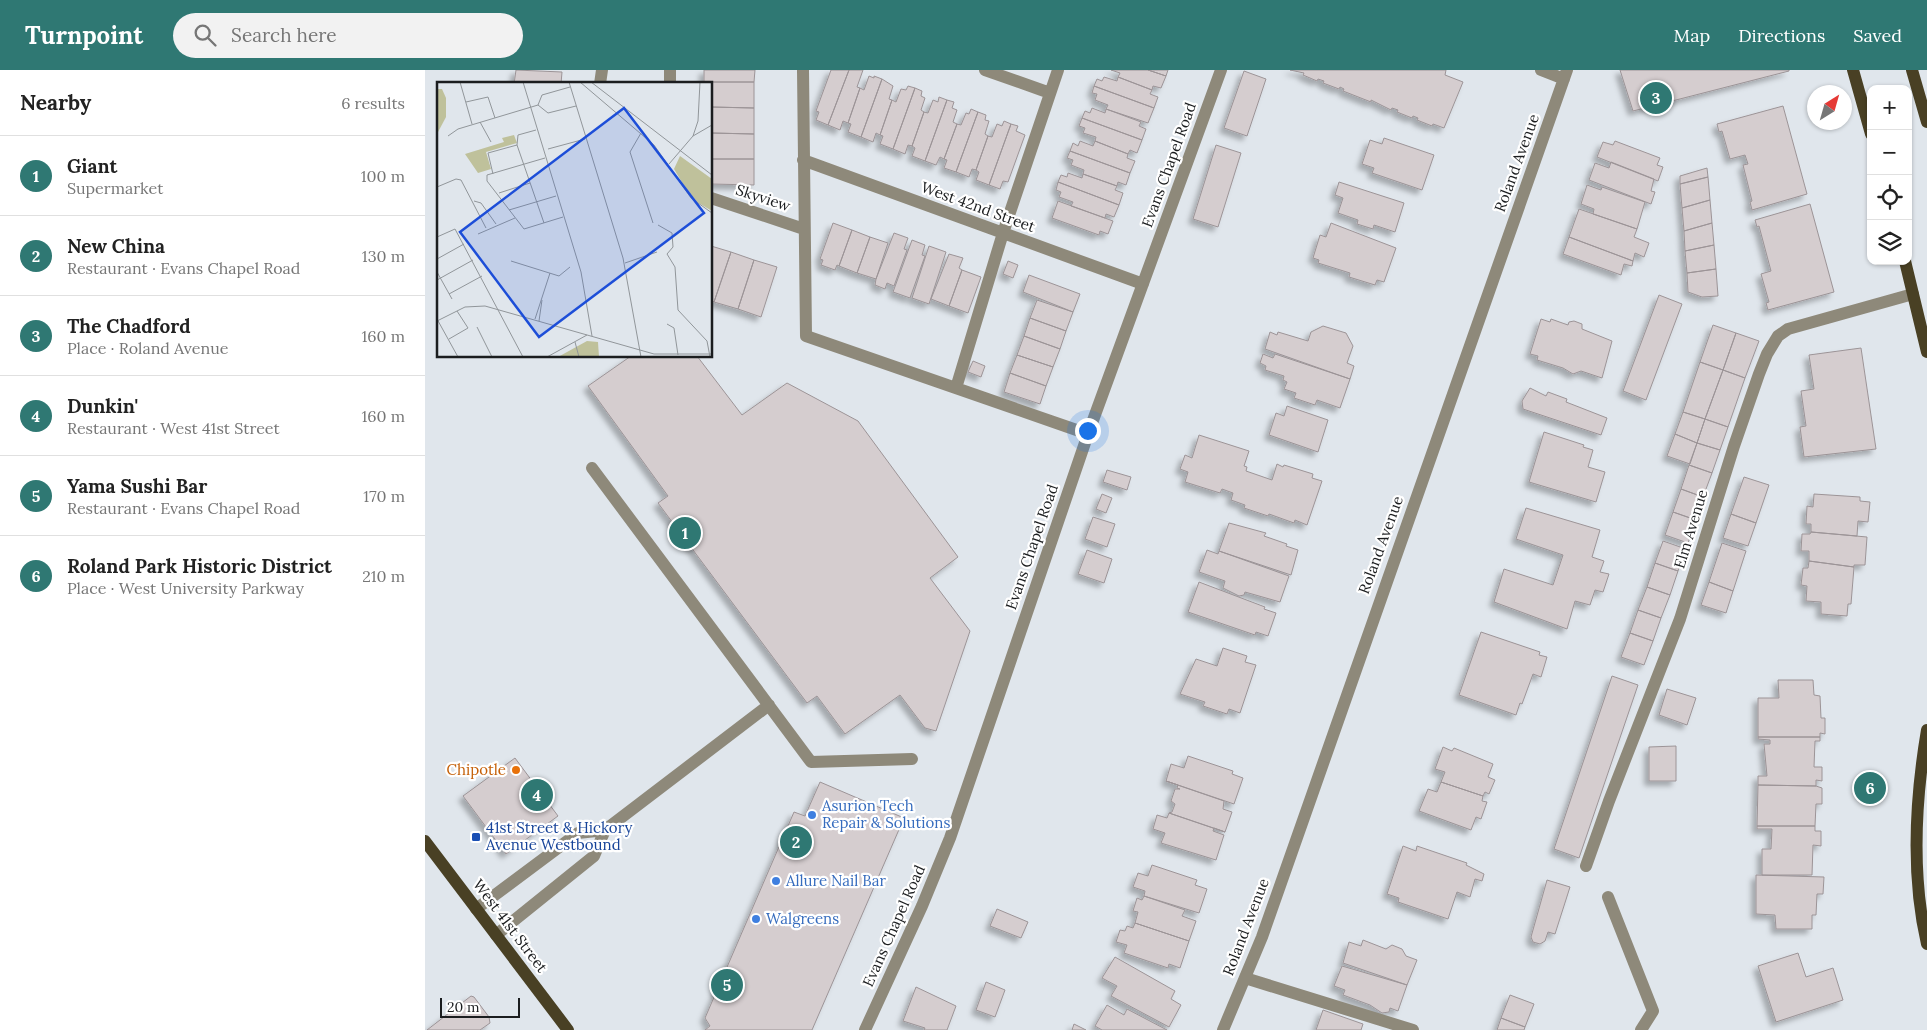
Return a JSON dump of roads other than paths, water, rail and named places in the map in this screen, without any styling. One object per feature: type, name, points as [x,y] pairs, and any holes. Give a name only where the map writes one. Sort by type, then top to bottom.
[{"type":"main road","points":[[1853,70],[1870,130]]},
{"type":"main road","points":[[1912,70],[1927,122]]},
{"type":"main road","points":[[1906,265],[1927,352]]},
{"type":"main road","points":[[1927,730],[1922,763],[1917,825],[1917,884],[1927,944]]},
{"type":"main road","name":"West 41st Street","points":[[425,841],[568,1030]]},
{"type":"street","points":[[803,70],[806,336],[1088,434]]},
{"type":"street","points":[[985,70],[1050,93]]},
{"type":"street","points":[[956,388],[1003,233],[1057,70]]},
{"type":"street","name":"Evans Chapel Road","points":[[865,1030],[922,906],[950,838],[1088,434],[1221,70]]},
{"type":"street","points":[[1541,70],[1565,75]]},
{"type":"street","name":"Roland Avenue","points":[[1223,1030],[1265,928],[1565,75]]},
{"type":"street","name":"West 42nd Street","points":[[803,160],[1143,284]]},
{"type":"street","name":"Skyview","points":[[713,199],[804,229]]},
{"type":"street","name":"Elm Avenue","points":[[1586,866],[1609,801],[1680,619],[1734,446],[1767,354],[1778,336],[1788,329],[1913,294]]},
{"type":"street","points":[[592,468],[811,762],[912,760]]},
{"type":"street","points":[[477,909],[578,834],[605,830],[769,705]]},
{"type":"street","points":[[496,934],[595,856],[605,830]]},
{"type":"street","points":[[1608,897],[1653,1011],[1641,1030]]},
{"type":"street","points":[[1245,978],[1413,1030]]},
{"type":"place","name":"The Chadford","points":[[1656,98]]},
{"type":"place","name":"Giant","points":[[685,533]]},
{"type":"place","name":"Chipotle","points":[[516,770]]},
{"type":"place","name":"Roland Park Historic District","points":[[1870,788]]},
{"type":"place","name":"Dunkin'","points":[[537,795]]},
{"type":"place","name":"Asurion Tech Repair & Solutions","points":[[812,815]]},
{"type":"place","name":"41st Street & Hickory Avenue Westbound","points":[[476,837]]},
{"type":"place","name":"New China","points":[[796,842]]},
{"type":"place","name":"Allure Nail Bar","points":[[776,881]]},
{"type":"place","name":"Walgreens","points":[[756,919]]},
{"type":"place","name":"Yama Sushi Bar","points":[[727,985]]}]
